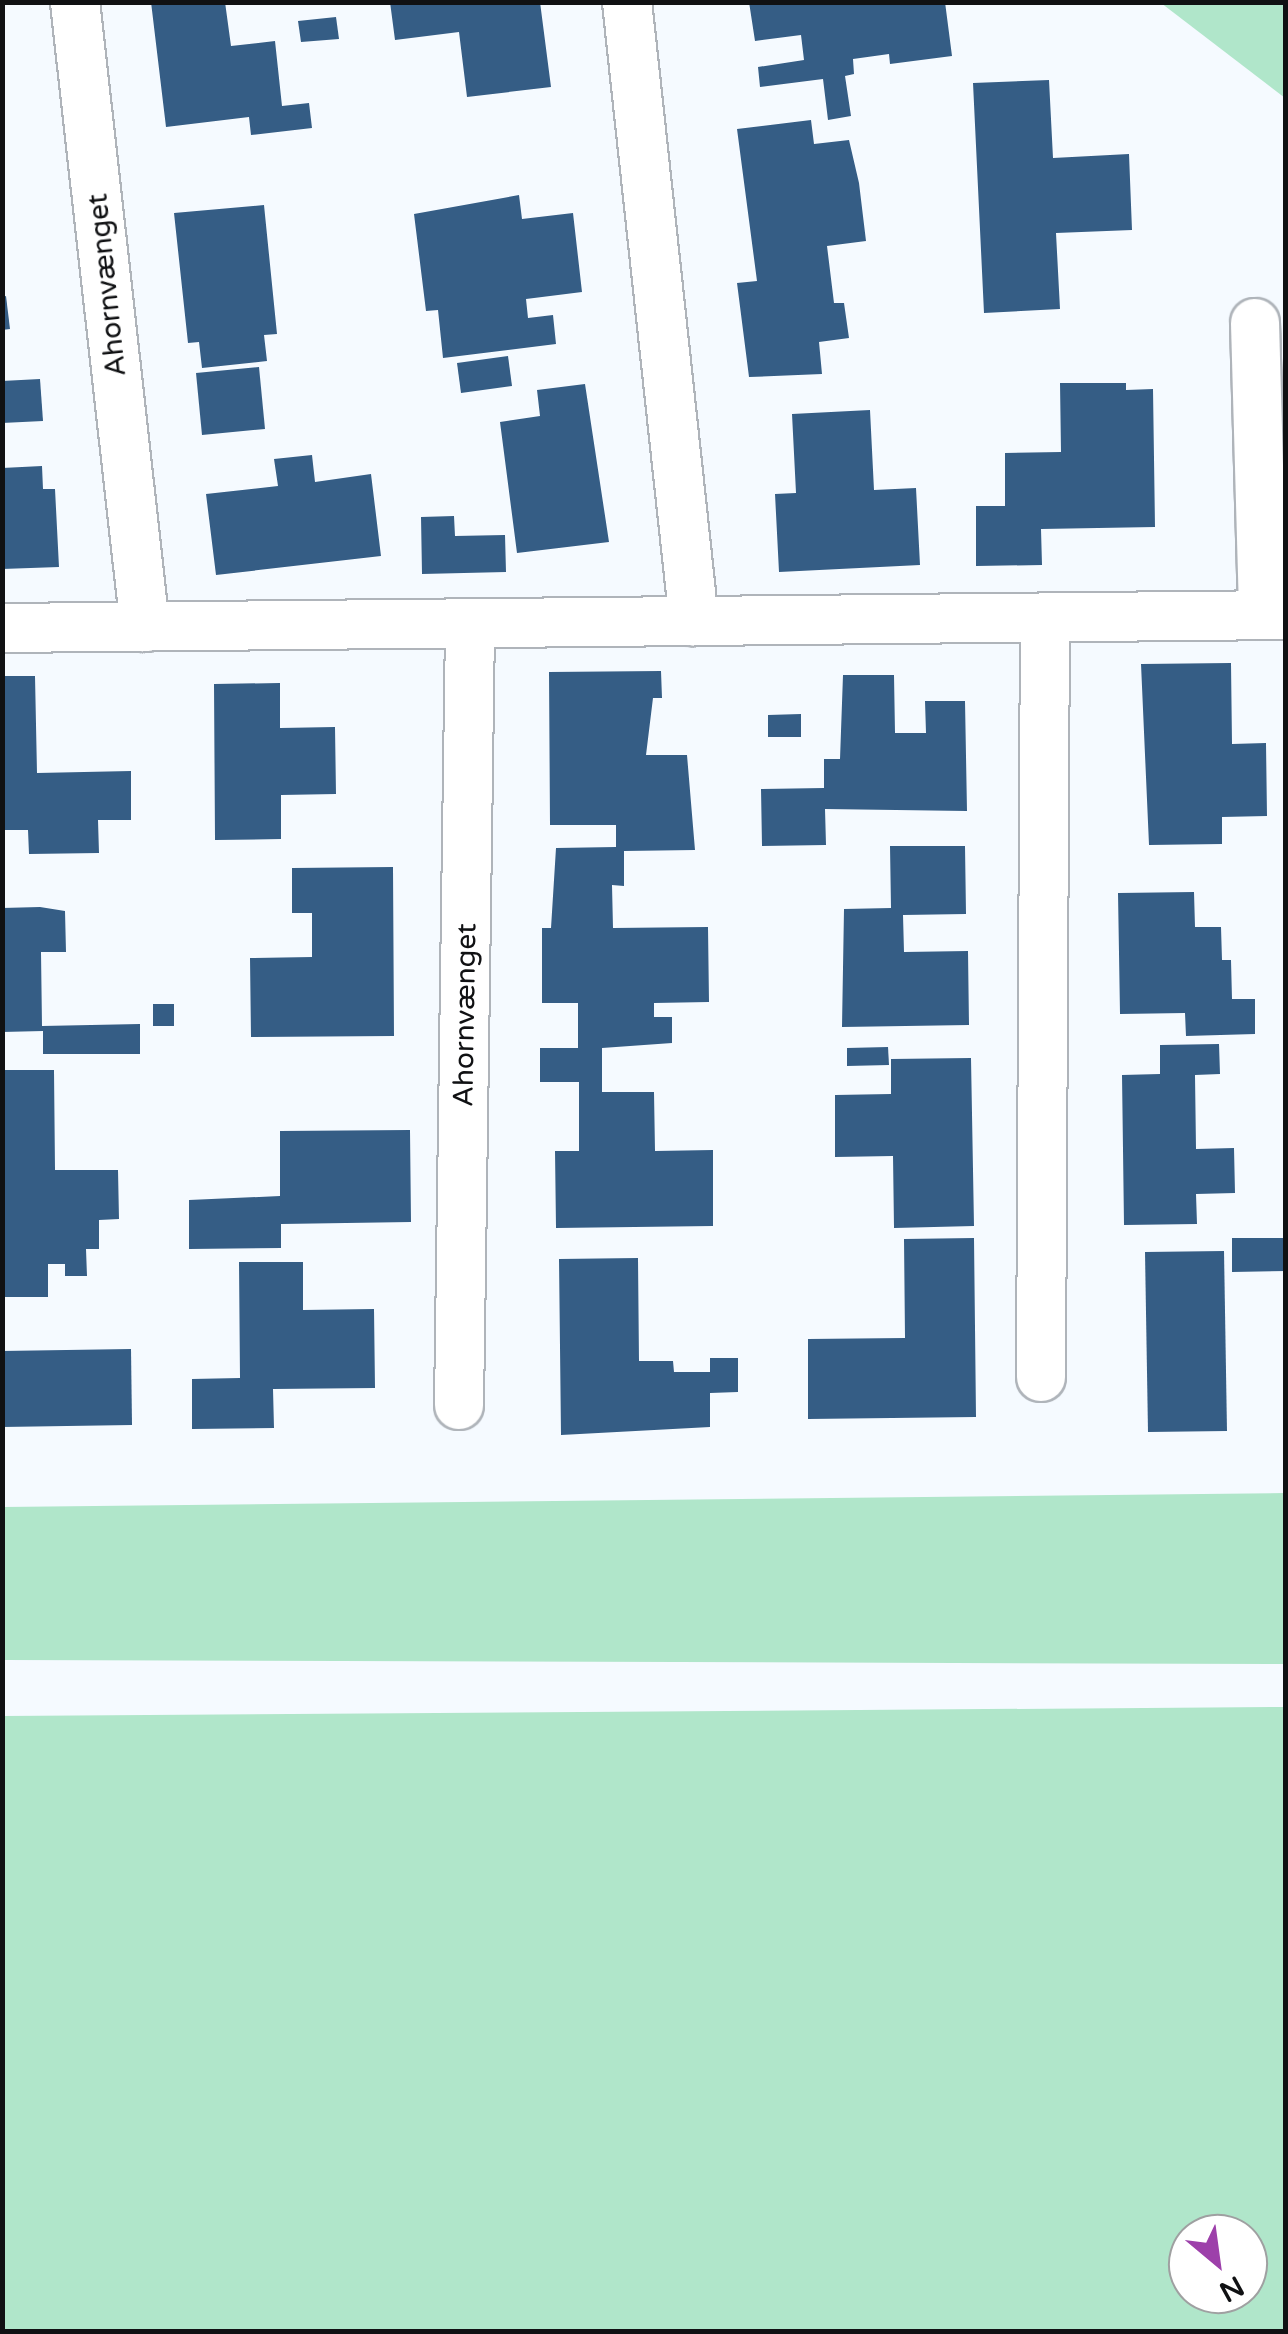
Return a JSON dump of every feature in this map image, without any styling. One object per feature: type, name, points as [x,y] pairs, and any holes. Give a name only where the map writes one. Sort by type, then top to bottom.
[{"type":"street","name":"Ahornvænget","points":[[75,2],[145,627]]},
{"type":"street","points":[[626,2],[694,621]]},
{"type":"street","points":[[2,628],[1274,615],[1255,324]]},
{"type":"street","points":[[1042,1376],[1044,618]]},
{"type":"street","name":"Ahornvænget","points":[[459,1405],[470,626]]},
{"type":"green space","points":[[1161,3],[1285,3],[1285,98]]},
{"type":"green space","points":[[1285,1493],[1285,1664],[3,1660],[3,1507]]},
{"type":"green space","points":[[1285,1707],[1285,2331],[3,2331],[3,1716]]},
{"type":"building","points":[[151,2],[225,2],[231,46],[275,41],[282,106],[309,103],[312,128],[251,135],[249,117],[166,127]]},
{"type":"building","points":[[390,2],[540,2],[551,87],[467,97],[459,32],[395,40]]},
{"type":"building","points":[[749,2],[945,2],[952,56],[890,64],[889,54],[853,59],[854,74],[845,76],[851,116],[828,120],[823,79],[760,87],[758,67],[804,60],[801,35],[755,41]]},
{"type":"building","points":[[336,17],[339,39],[301,42],[298,21]]},
{"type":"building","points":[[1049,80],[1053,158],[1129,154],[1132,230],[1056,233],[1060,309],[984,313],[973,83]]},
{"type":"building","points":[[811,120],[814,144],[849,140],[859,183],[866,241],[827,246],[834,303],[844,303],[849,338],[819,342],[822,374],[749,377],[737,283],[757,281],[737,129]]},
{"type":"building","points":[[519,195],[522,219],[573,213],[582,292],[526,299],[528,318],[553,315],[556,344],[443,358],[438,310],[426,311],[414,214]]},
{"type":"building","points":[[264,205],[277,334],[264,335],[267,361],[202,368],[199,342],[188,343],[174,213]]},
{"type":"building","points":[[6,296],[10,329],[2,330],[2,297]]},
{"type":"building","points":[[508,356],[512,386],[461,393],[457,363]]},
{"type":"building","points":[[259,367],[265,429],[202,435],[196,373]]},
{"type":"building","points":[[40,379],[43,421],[2,423],[2,381]]},
{"type":"building","points":[[1060,383],[1126,383],[1126,390],[1153,389],[1155,527],[1041,529],[1042,565],[976,566],[976,506],[1005,506],[1005,453],[1061,452]]},
{"type":"building","points":[[585,384],[609,542],[517,553],[500,422],[540,416],[537,390]]},
{"type":"building","points":[[870,410],[874,490],[916,488],[920,565],[779,572],[775,494],[796,493],[792,414]]},
{"type":"building","points":[[312,455],[315,482],[371,474],[381,556],[216,575],[206,494],[278,486],[274,459]]},
{"type":"building","points":[[42,466],[43,489],[55,489],[59,567],[2,569],[2,468]]},
{"type":"building","points":[[454,516],[455,536],[505,535],[506,572],[422,574],[421,517]]},
{"type":"building","points":[[1231,663],[1232,744],[1266,743],[1267,816],[1222,817],[1222,844],[1149,845],[1141,664]]},
{"type":"building","points":[[661,671],[662,698],[653,698],[646,755],[687,755],[695,850],[624,851],[624,886],[612,885],[613,928],[708,927],[709,1002],[654,1003],[654,1017],[672,1017],[672,1043],[602,1048],[602,1092],[654,1092],[655,1151],[713,1150],[713,1226],[556,1228],[555,1151],[579,1151],[579,1082],[540,1082],[540,1048],[578,1048],[578,1003],[542,1003],[542,928],[551,928],[556,848],[616,847],[616,825],[550,825],[549,672]]},
{"type":"building","points":[[843,675],[894,675],[895,733],[926,733],[925,701],[965,701],[967,811],[825,809],[826,845],[762,846],[761,789],[824,788],[824,759],[840,759]]},
{"type":"building","points":[[2,676],[35,676],[37,773],[131,771],[131,820],[98,820],[99,853],[29,854],[28,830],[2,830]]},
{"type":"building","points":[[280,683],[280,728],[335,727],[336,794],[281,795],[281,839],[215,840],[214,684]]},
{"type":"building","points":[[801,714],[801,737],[768,737],[768,715]]},
{"type":"building","points":[[890,846],[965,846],[966,914],[903,915],[904,952],[968,951],[969,1025],[842,1027],[844,909],[891,908]]},
{"type":"building","points":[[393,867],[394,1036],[251,1037],[250,958],[312,957],[312,913],[292,913],[292,868]]},
{"type":"building","points":[[1194,892],[1195,927],[1221,927],[1222,960],[1231,960],[1232,999],[1255,999],[1255,1034],[1186,1036],[1185,1013],[1120,1014],[1118,893]]},
{"type":"building","points":[[2,908],[65,911],[66,952],[41,952],[42,1026],[140,1024],[140,1054],[43,1054],[43,1031],[2,1032]]},
{"type":"building","points":[[153,1004],[174,1004],[174,1026],[153,1026]]},
{"type":"building","points":[[1219,1044],[1220,1074],[1195,1075],[1196,1149],[1234,1148],[1235,1193],[1196,1194],[1197,1224],[1124,1225],[1122,1075],[1160,1074],[1160,1045]]},
{"type":"building","points":[[888,1047],[889,1065],[847,1066],[847,1048]]},
{"type":"building","points":[[971,1058],[974,1226],[894,1228],[893,1156],[835,1157],[835,1095],[891,1094],[891,1059]]},
{"type":"building","points":[[2,1070],[54,1070],[55,1170],[118,1170],[119,1219],[99,1220],[99,1249],[86,1249],[87,1276],[65,1276],[65,1264],[48,1264],[48,1297],[2,1297]]},
{"type":"building","points":[[410,1130],[411,1222],[281,1224],[281,1248],[189,1249],[189,1200],[280,1196],[280,1131]]},
{"type":"building","points":[[974,1238],[976,1417],[808,1419],[808,1339],[905,1338],[904,1239]]},
{"type":"building","points":[[1232,1238],[1286,1238],[1286,1271],[1232,1272]]},
{"type":"building","points":[[1224,1251],[1227,1431],[1148,1432],[1145,1252]]},
{"type":"building","points":[[638,1258],[639,1361],[673,1361],[674,1372],[710,1372],[710,1358],[738,1358],[738,1392],[710,1393],[710,1427],[561,1435],[559,1259]]},
{"type":"building","points":[[239,1262],[303,1262],[303,1310],[374,1309],[375,1388],[273,1389],[274,1428],[192,1429],[192,1379],[240,1378]]},
{"type":"building","points":[[131,1349],[132,1425],[2,1427],[2,1351]]}]
